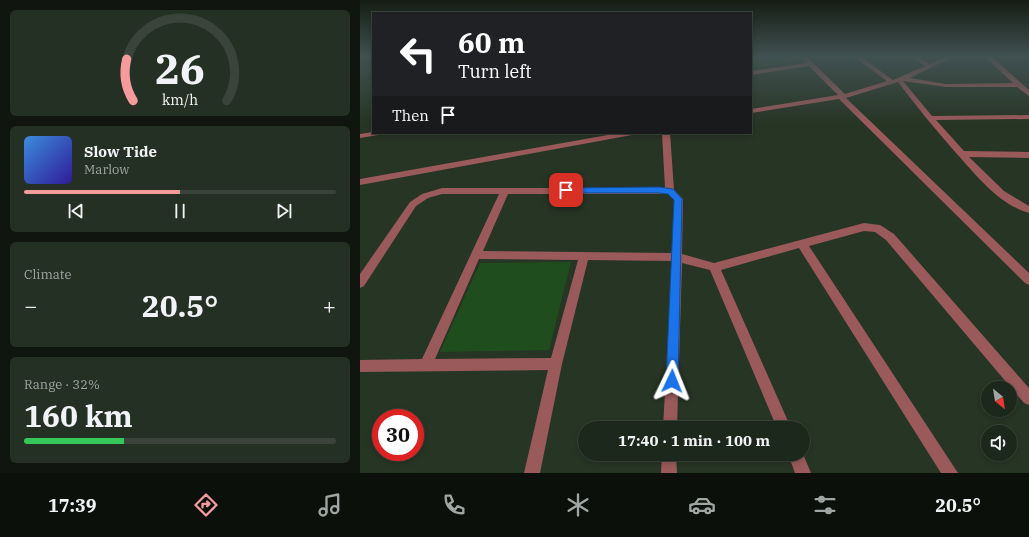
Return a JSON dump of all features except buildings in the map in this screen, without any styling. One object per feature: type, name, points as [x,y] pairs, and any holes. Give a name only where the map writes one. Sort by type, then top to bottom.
[{"type":"street","points":[[825,79],[1029,280]]},
{"type":"street","points":[[1012,79],[1029,94]]},
{"type":"street","points":[[898,80],[929,118],[996,190],[1018,206],[1029,210]]},
{"type":"street","points":[[752,111],[842,96],[898,80],[936,85],[1019,85]]},
{"type":"street","points":[[929,118],[1029,117]]},
{"type":"street","points":[[360,136],[372,134]]},
{"type":"street","points":[[360,182],[626,134]]},
{"type":"street","points":[[666,134],[670,191],[678,199],[670,421]]},
{"type":"street","points":[[963,154],[1029,155]]},
{"type":"street","points":[[360,283],[413,204],[425,196],[442,191],[670,191]]},
{"type":"street","points":[[425,366],[505,191]]},
{"type":"street","points":[[476,255],[676,257],[714,267],[864,227],[877,228],[890,237],[1029,398]]},
{"type":"street","points":[[802,244],[950,473]]},
{"type":"street","points":[[532,473],[556,364],[584,256]]},
{"type":"street","points":[[714,267],[781,421]]},
{"type":"street","points":[[360,366],[556,364]]},
{"type":"street","points":[[669,461],[669,473]]},
{"type":"street","points":[[798,461],[803,473]]},
{"type":"green space","points":[[571,262],[549,350],[440,352],[480,263]]},
{"type":"route","points":[[566,190],[659,190],[670,191],[678,199],[679,209],[672,381]]}]
